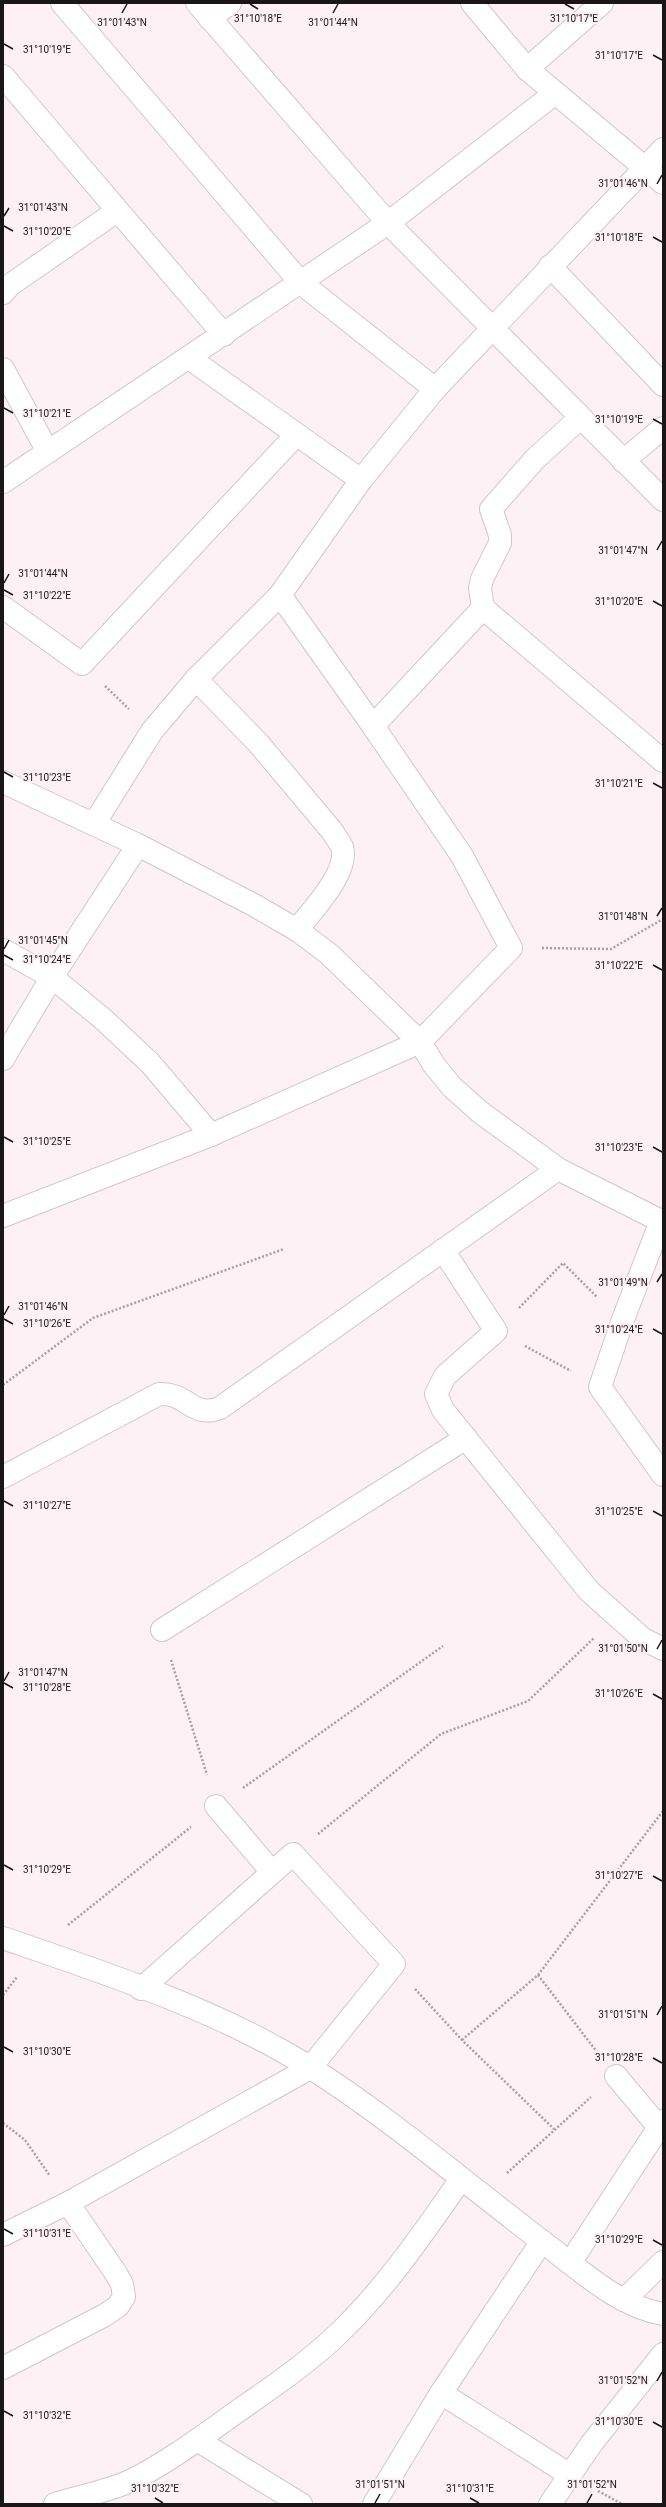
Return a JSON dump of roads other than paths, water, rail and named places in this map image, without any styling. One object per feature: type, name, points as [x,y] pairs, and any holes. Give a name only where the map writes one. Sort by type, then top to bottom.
[{"type":"street","points":[[62,3],[301,283],[435,388]]},
{"type":"street","points":[[230,3],[203,11],[388,223],[663,500]]},
{"type":"street","points":[[527,69],[602,3]]},
{"type":"street","points":[[476,4],[527,69],[554,94],[663,183]]},
{"type":"street","points":[[3,76],[224,335]]},
{"type":"street","points":[[3,482],[224,335],[388,223],[554,94]]},
{"type":"street","points":[[94,824],[152,731],[196,679],[280,595],[361,480],[435,388],[644,167],[663,149]]},
{"type":"street","points":[[5,284],[117,211]]},
{"type":"street","points":[[550,266],[663,385]]},
{"type":"street","points":[[189,358],[361,480]]},
{"type":"street","points":[[3,369],[48,452]]},
{"type":"street","points":[[580,418],[535,459],[491,509],[500,535],[500,543],[482,579],[480,588],[483,608],[660,752]]},
{"type":"street","points":[[623,461],[663,428]]},
{"type":"street","points":[[3,607],[82,664],[296,435]]},
{"type":"street","points":[[8,1209],[211,1135],[420,1042],[511,948],[462,856],[373,726],[280,595]]},
{"type":"street","points":[[373,726],[483,608]]},
{"type":"street","points":[[196,679],[260,744],[332,831],[342,847],[343,861],[339,873],[297,930]]},
{"type":"street","points":[[3,782],[138,845],[252,904],[297,930],[329,954],[420,1042],[434,1065],[452,1087],[480,1112],[558,1168],[662,1222],[622,1322],[600,1387],[663,1475]]},
{"type":"street","points":[[3,1060],[52,977],[138,845]]},
{"type":"street","points":[[3,950],[52,977],[103,1019],[150,1063],[211,1135]]},
{"type":"street","points":[[3,1477],[159,1394],[171,1393],[199,1410],[209,1412],[220,1408],[558,1168]]},
{"type":"street","points":[[443,1250],[496,1331],[445,1376],[436,1394],[443,1410],[562,1560],[616,1617],[643,1639],[663,1649]]},
{"type":"street","points":[[162,1630],[466,1438]]},
{"type":"street","points":[[216,1806],[272,1872]]},
{"type":"street","points":[[3,2235],[68,2203],[310,2068],[394,1964],[293,1854],[141,1989]]},
{"type":"street","points":[[3,1938],[141,1989],[243,2030],[310,2068],[377,2113],[570,2263],[624,2300],[663,2314]]},
{"type":"street","points":[[570,2263],[661,2127],[616,2076]]},
{"type":"street","points":[[54,2504],[99,2492],[130,2481],[197,2440],[293,2371],[339,2333],[408,2252],[461,2179]]},
{"type":"street","points":[[3,2368],[105,2316],[118,2306],[124,2297],[122,2284],[115,2272],[68,2203]]},
{"type":"street","points":[[374,2504],[440,2393],[542,2241]]},
{"type":"street","points":[[624,2300],[663,2262]]},
{"type":"street","points":[[550,2504],[592,2442],[663,2354]]},
{"type":"street","points":[[440,2393],[570,2475]]},
{"type":"street","points":[[197,2440],[301,2504]]}]
